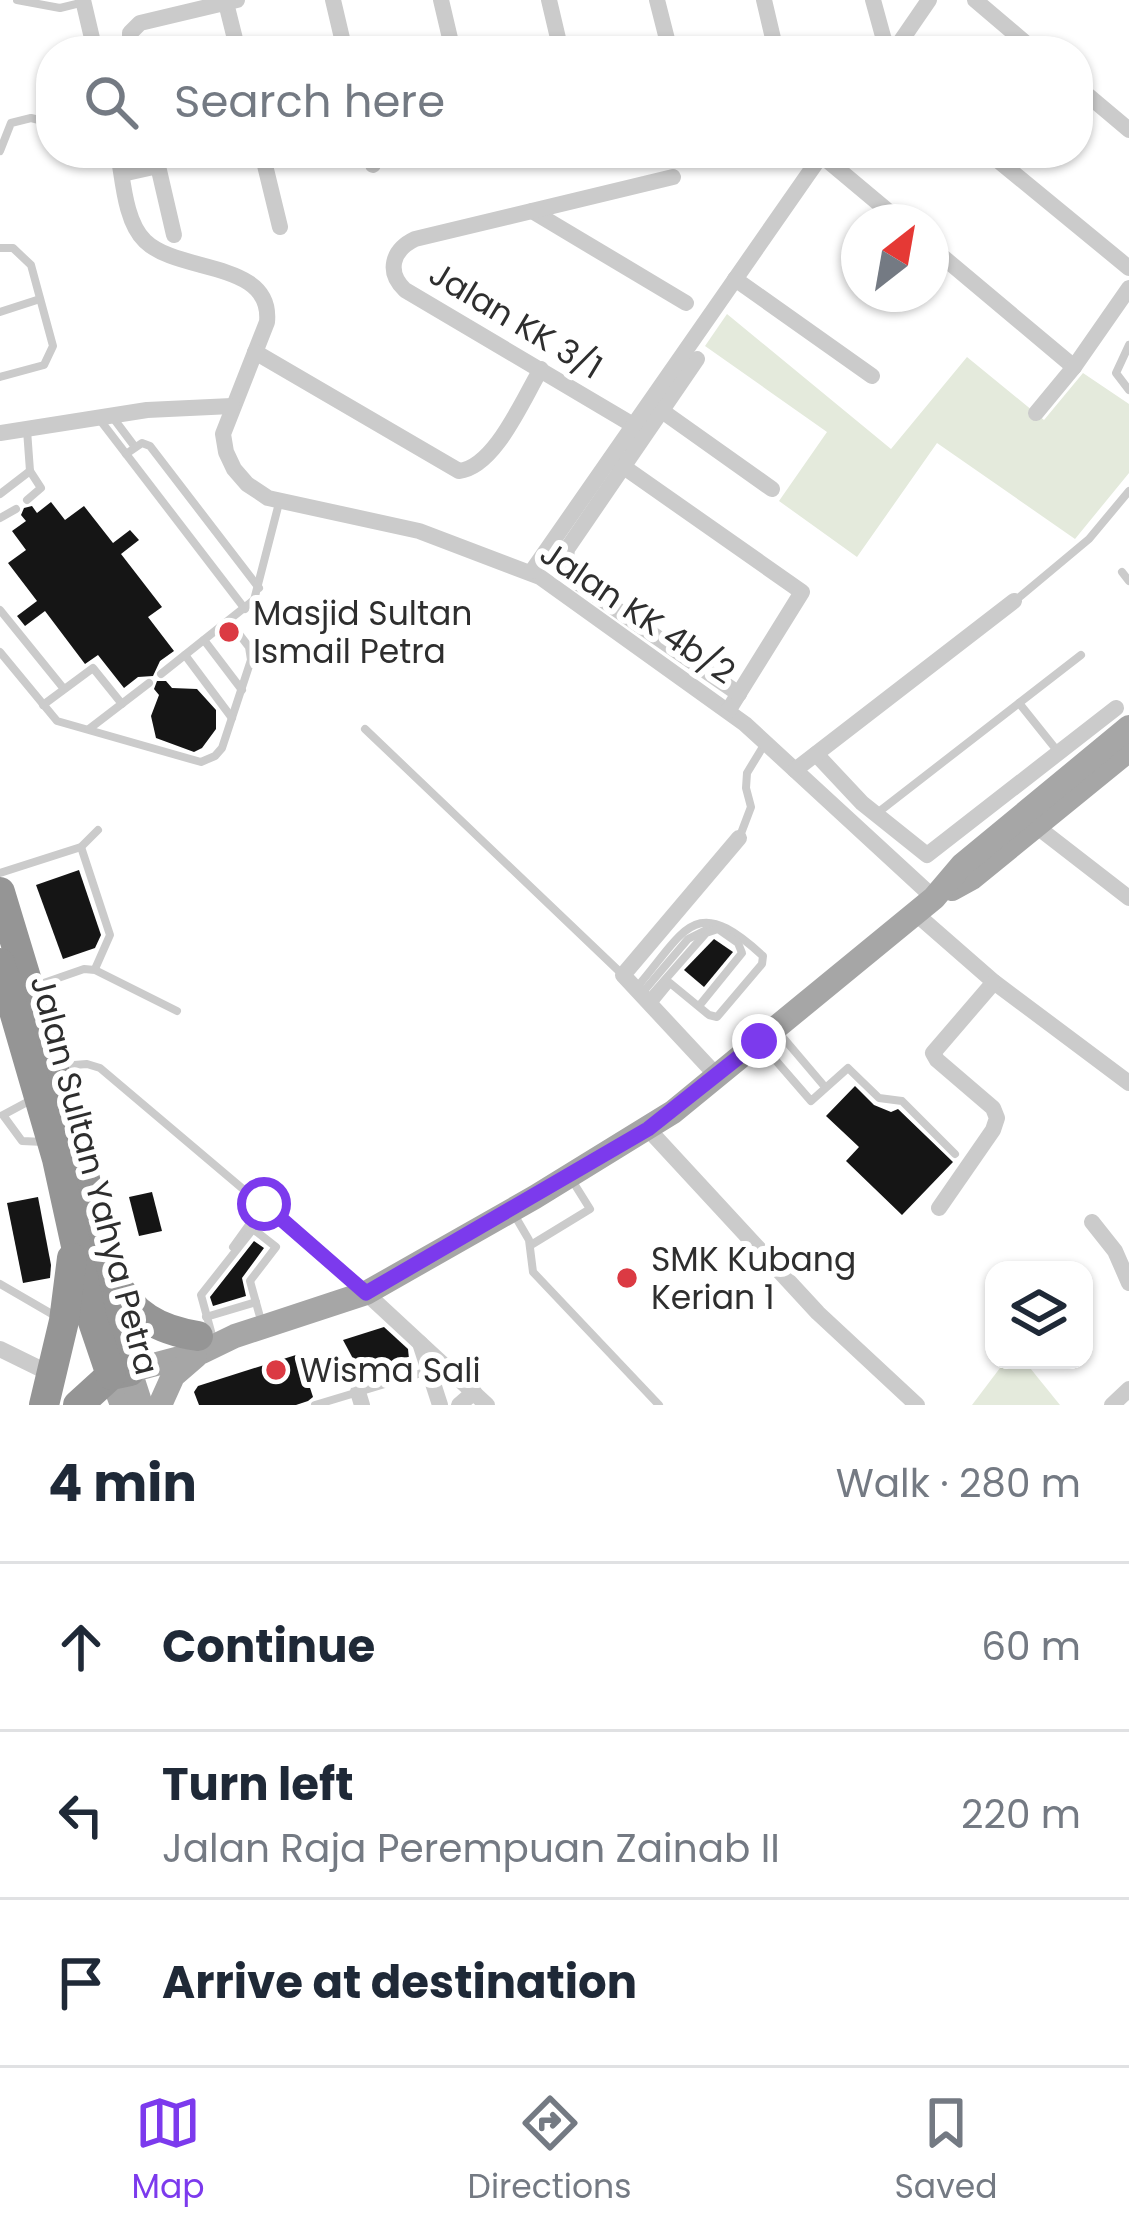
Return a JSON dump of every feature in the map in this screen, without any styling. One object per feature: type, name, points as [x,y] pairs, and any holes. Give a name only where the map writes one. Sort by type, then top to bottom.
[{"type":"highway","name":"Jalan Sultan Yahya Petra","points":[[0,892],[6,950],[92,1319],[119,1374]]},
{"type":"highway","name":"Jalan Sultan Yahya Petra","points":[[6,950],[30,987],[79,1149],[103,1257],[119,1374]]},
{"type":"highway","points":[[44,1405],[53,1390],[75,1240]]},
{"type":"highway","points":[[103,1257],[121,1293],[142,1317],[168,1331],[211,1335]]},
{"type":"highway","points":[[53,1390],[75,1380],[119,1374]]},
{"type":"highway","points":[[78,1405],[119,1374]]},
{"type":"main road","points":[[141,1405],[119,1374],[260,1315],[366,1293],[648,1129],[925,905],[1067,762],[1121,746]]},
{"type":"main road","points":[[925,905],[972,878],[1121,746]]},
{"type":"main road","points":[[160,1405],[173,1376],[211,1335]]},
{"type":"street","points":[[333,0],[341,36]]},
{"type":"street","points":[[441,0],[449,36]]},
{"type":"street","points":[[549,0],[557,36]]},
{"type":"street","points":[[657,0],[666,36]]},
{"type":"street","points":[[764,0],[772,36]]},
{"type":"street","points":[[873,0],[882,36]]},
{"type":"street","points":[[904,36],[929,0]]},
{"type":"street","points":[[975,0],[1017,36]]},
{"type":"street","points":[[87,1],[93,36]]},
{"type":"street","points":[[133,36],[140,23],[224,2],[234,36]]},
{"type":"street","points":[[1093,100],[1129,130]]},
{"type":"street","name":"Jalan KK 4b/2","points":[[121,168],[133,220],[145,241],[167,255],[241,278],[264,295],[268,322],[224,434],[226,452],[248,484],[280,502],[419,531],[536,574],[765,742],[994,982],[1129,1083]]},
{"type":"street","points":[[122,173],[134,168]]},
{"type":"street","points":[[158,168],[174,235]]},
{"type":"street","points":[[266,168],[280,226]]},
{"type":"street","points":[[536,574],[656,407],[735,279],[812,168]]},
{"type":"street","points":[[838,168],[880,204]]},
{"type":"street","points":[[1007,168],[1129,268]]},
{"type":"street","name":"Jalan KK 3/1","points":[[634,425],[405,290],[393,273],[397,253],[415,239],[674,177]]},
{"type":"street","points":[[532,211],[686,303]]},
{"type":"street","points":[[949,263],[1074,367]]},
{"type":"street","points":[[735,279],[872,376]]},
{"type":"street","points":[[1036,413],[1129,288]]},
{"type":"street","points":[[255,352],[459,471],[490,454],[541,369]]},
{"type":"street","points":[[697,359],[634,425],[567,549],[565,568],[577,582],[739,694]]},
{"type":"street","points":[[0,433],[104,417],[232,406]]},
{"type":"street","points":[[656,407],[772,489]]},
{"type":"street","points":[[617,463],[802,592],[728,711]]},
{"type":"street","points":[[536,574],[565,568]]},
{"type":"street","points":[[795,770],[1015,602]]},
{"type":"street","points":[[816,754],[875,815],[921,853],[932,854],[1067,762],[1121,746]]},
{"type":"street","points":[[1036,826],[1129,898]]},
{"type":"street","points":[[717,1076],[640,992],[739,838]]},
{"type":"street","points":[[939,1208],[998,1118],[937,1060],[934,1049],[994,982]]},
{"type":"street","points":[[648,1129],[818,1313],[917,1405]]},
{"type":"street","points":[[1092,1222],[1115,1251],[1129,1283]]},
{"type":"street","points":[[366,1293],[481,1399]]},
{"type":"street","points":[[420,1342],[440,1405]]},
{"type":"street","points":[[0,1349],[53,1390]]},
{"type":"street","points":[[1112,1405],[1129,1389]]},
{"type":"street","points":[[459,1405],[481,1399]]},
{"type":"lane","points":[[17,0],[60,8],[87,1]]},
{"type":"lane","points":[[0,151],[11,123],[20,118],[36,121]]},
{"type":"lane","points":[[0,248],[14,248],[31,266],[53,346],[50,356],[34,369],[0,377]]},
{"type":"lane","points":[[0,312],[40,299]]},
{"type":"lane","points":[[1129,345],[1116,373],[1129,390]]},
{"type":"lane","points":[[104,417],[245,609]]},
{"type":"lane","points":[[27,429],[30,471],[41,488],[27,500]]},
{"type":"lane","points":[[130,451],[142,443],[150,446],[259,588]]},
{"type":"lane","points":[[0,494],[30,471]]},
{"type":"lane","points":[[1015,602],[1089,539],[1129,491]]},
{"type":"lane","points":[[161,674],[245,609],[259,588],[280,502]]},
{"type":"lane","points":[[0,518],[16,509]]},
{"type":"lane","points":[[1122,572],[1129,581]]},
{"type":"lane","points":[[0,610],[64,688]]},
{"type":"lane","points":[[0,652],[57,721],[201,762],[219,753],[251,653],[229,622]]},
{"type":"lane","points":[[204,640],[242,689]]},
{"type":"lane","points":[[185,655],[232,718]]},
{"type":"lane","points":[[875,815],[1081,655]]},
{"type":"lane","points":[[43,705],[93,668],[122,704]]},
{"type":"lane","points":[[88,730],[149,683]]},
{"type":"lane","points":[[1019,703],[1067,762]]},
{"type":"lane","points":[[365,728],[640,992]]},
{"type":"lane","points":[[739,838],[751,807],[747,773],[765,742]]},
{"type":"lane","points":[[0,873],[81,848],[98,830]]},
{"type":"lane","points":[[81,848],[110,935],[95,970]]},
{"type":"lane","points":[[640,992],[662,976],[685,931],[701,922],[726,926],[760,953],[762,964],[721,1016],[713,1017],[662,976]]},
{"type":"lane","points":[[640,992],[715,928],[738,943],[742,953],[699,1006]]},
{"type":"lane","points":[[30,987],[95,970],[177,1011]]},
{"type":"lane","points":[[767,1035],[826,1087]]},
{"type":"lane","points":[[767,1035],[811,1101],[848,1068],[879,1098],[902,1101],[956,1154]]},
{"type":"lane","points":[[54,1066],[100,1068],[366,1293]]},
{"type":"lane","points":[[39,1097],[2,1116],[25,1143],[52,1141]]},
{"type":"lane","points":[[531,1245],[590,1209],[570,1176]]},
{"type":"lane","points":[[231,1255],[235,1242],[264,1204]]},
{"type":"lane","points":[[512,1210],[531,1245],[533,1272],[659,1405]]},
{"type":"lane","points":[[211,1335],[202,1292],[253,1229],[275,1245],[250,1281],[260,1315]]},
{"type":"lane","points":[[0,1284],[64,1321]]},
{"type":"lane","points":[[315,1405],[360,1398],[429,1370]]},
{"type":"shaded area","points":[[727,314],[891,449],[967,357],[1044,420],[1083,373],[1129,404],[1129,473],[1075,539],[937,443],[857,557],[779,501],[827,432],[705,346]]},
{"type":"shaded area","points":[[999,1369],[1031,1369],[1060,1405],[972,1405]]},
{"type":"building","points":[[51,502],[65,520],[84,506],[113,543],[130,530],[139,540],[121,554],[162,607],[148,617],[174,651],[160,661],[153,676],[138,677],[124,688],[98,655],[85,664],[45,611],[25,626],[17,616],[37,601],[8,563],[26,550],[12,531],[26,521],[21,515],[24,508],[32,506],[37,513]]},
{"type":"building","points":[[157,681],[166,681],[172,688],[197,689],[216,710],[216,729],[202,748],[194,752],[156,738],[151,716],[159,695],[154,689]]},
{"type":"building","points":[[79,870],[101,935],[95,948],[63,959],[36,885]]},
{"type":"building","points":[[714,939],[733,952],[704,987],[684,970]]},
{"type":"building","points":[[855,1086],[874,1105],[891,1112],[898,1109],[953,1162],[902,1215],[846,1161],[859,1147],[826,1116]]},
{"type":"building","points":[[152,1192],[162,1231],[139,1236],[129,1197]]},
{"type":"building","points":[[38,1197],[50,1278],[23,1283],[7,1203]]},
{"type":"building","points":[[254,1241],[264,1248],[242,1278],[246,1296],[213,1306],[210,1297]]},
{"type":"building","points":[[384,1327],[408,1349],[409,1359],[404,1370],[365,1381],[343,1340]]},
{"type":"building","name":"Wisma Sali","points":[[299,1354],[313,1397],[308,1401],[199,1405],[194,1392],[198,1386]]},
{"type":"place","name":"Masjid Sultan Ismail Petra","points":[[229,632]]},
{"type":"place","name":"SMK Kubang Kerian 1","points":[[627,1278]]},
{"type":"place","name":"Wisma Sali","points":[[276,1370]]},
{"type":"route","points":[[264,1204],[366,1293],[648,1129],[759,1041]]}]
